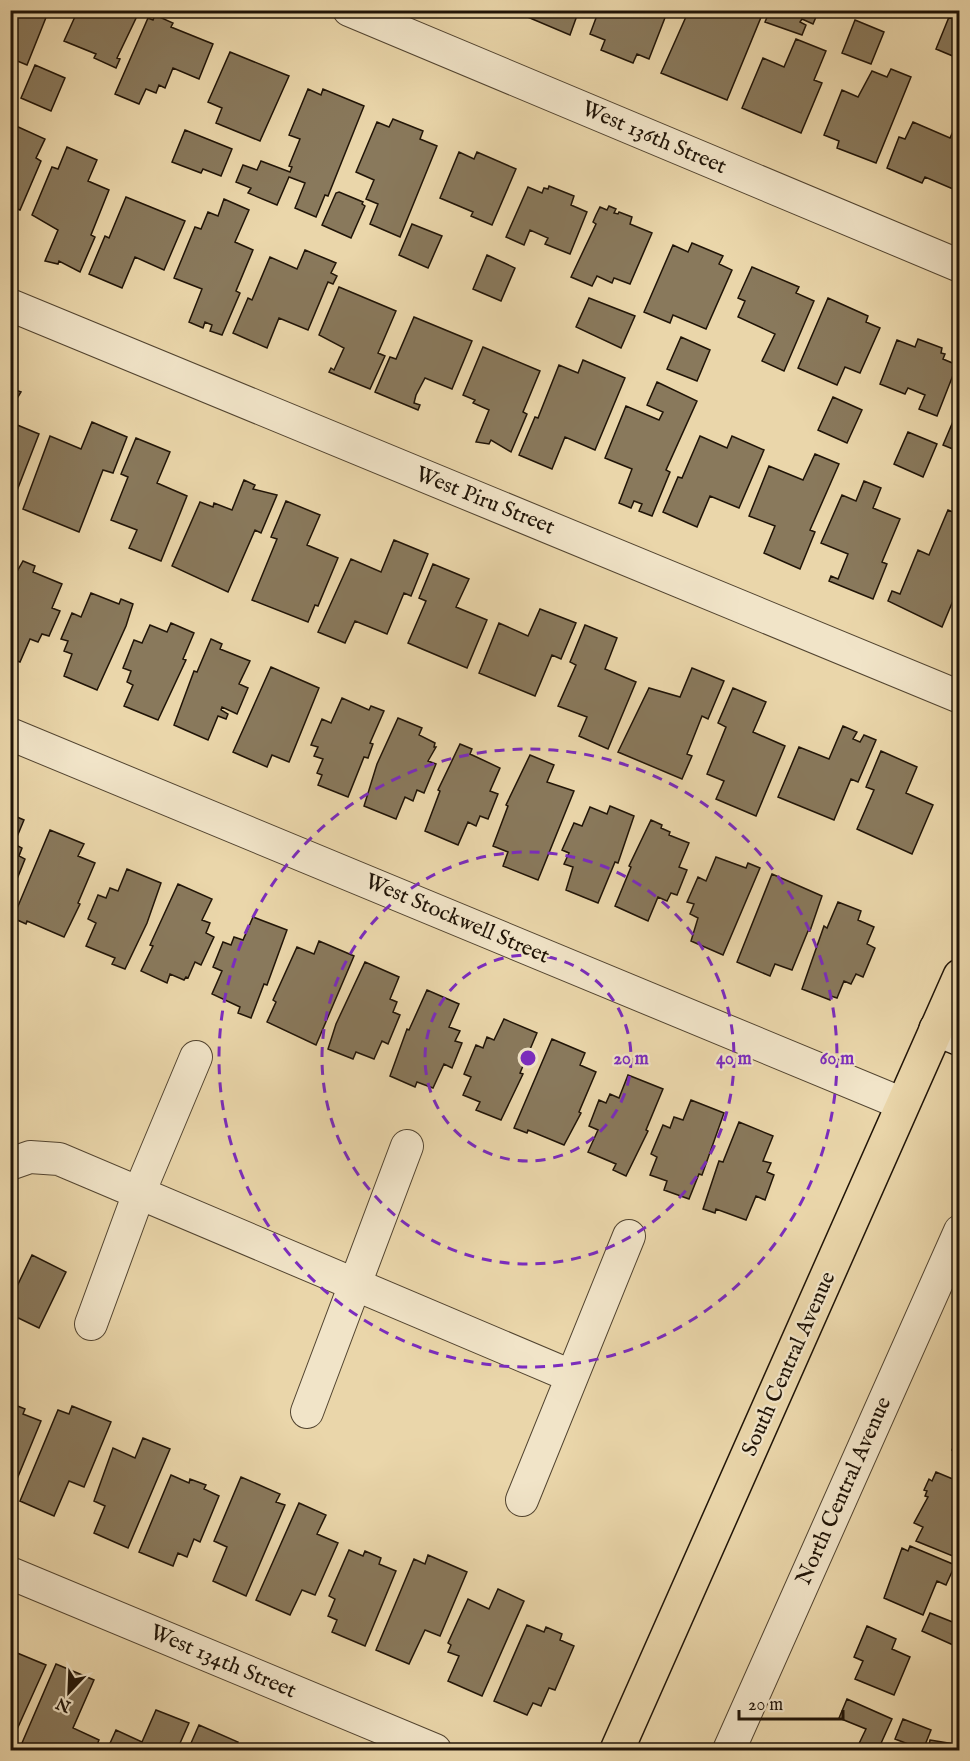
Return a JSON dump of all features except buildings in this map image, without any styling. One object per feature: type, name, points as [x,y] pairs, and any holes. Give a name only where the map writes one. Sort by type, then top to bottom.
[{"type":"main road","name":"South Central Avenue","points":[[617,1750],[903,1104],[948,1034],[960,976]]},
{"type":"street","name":"West 136th Street","points":[[349,10],[960,266]]},
{"type":"street","name":"West Piru Street","points":[[10,305],[960,697]]},
{"type":"street","name":"West Stockwell Street","points":[[10,734],[903,1104]]},
{"type":"street","points":[[91,1324],[139,1193],[196,1057]]},
{"type":"street","points":[[306,1412],[407,1146]]},
{"type":"street","points":[[10,1164],[30,1157],[59,1159],[571,1376]]},
{"type":"street","name":"North Central Avenue","points":[[729,1750],[960,1231]]},
{"type":"street","points":[[522,1500],[629,1236]]},
{"type":"street","name":"West 134th Street","points":[[10,1573],[435,1750]]}]
